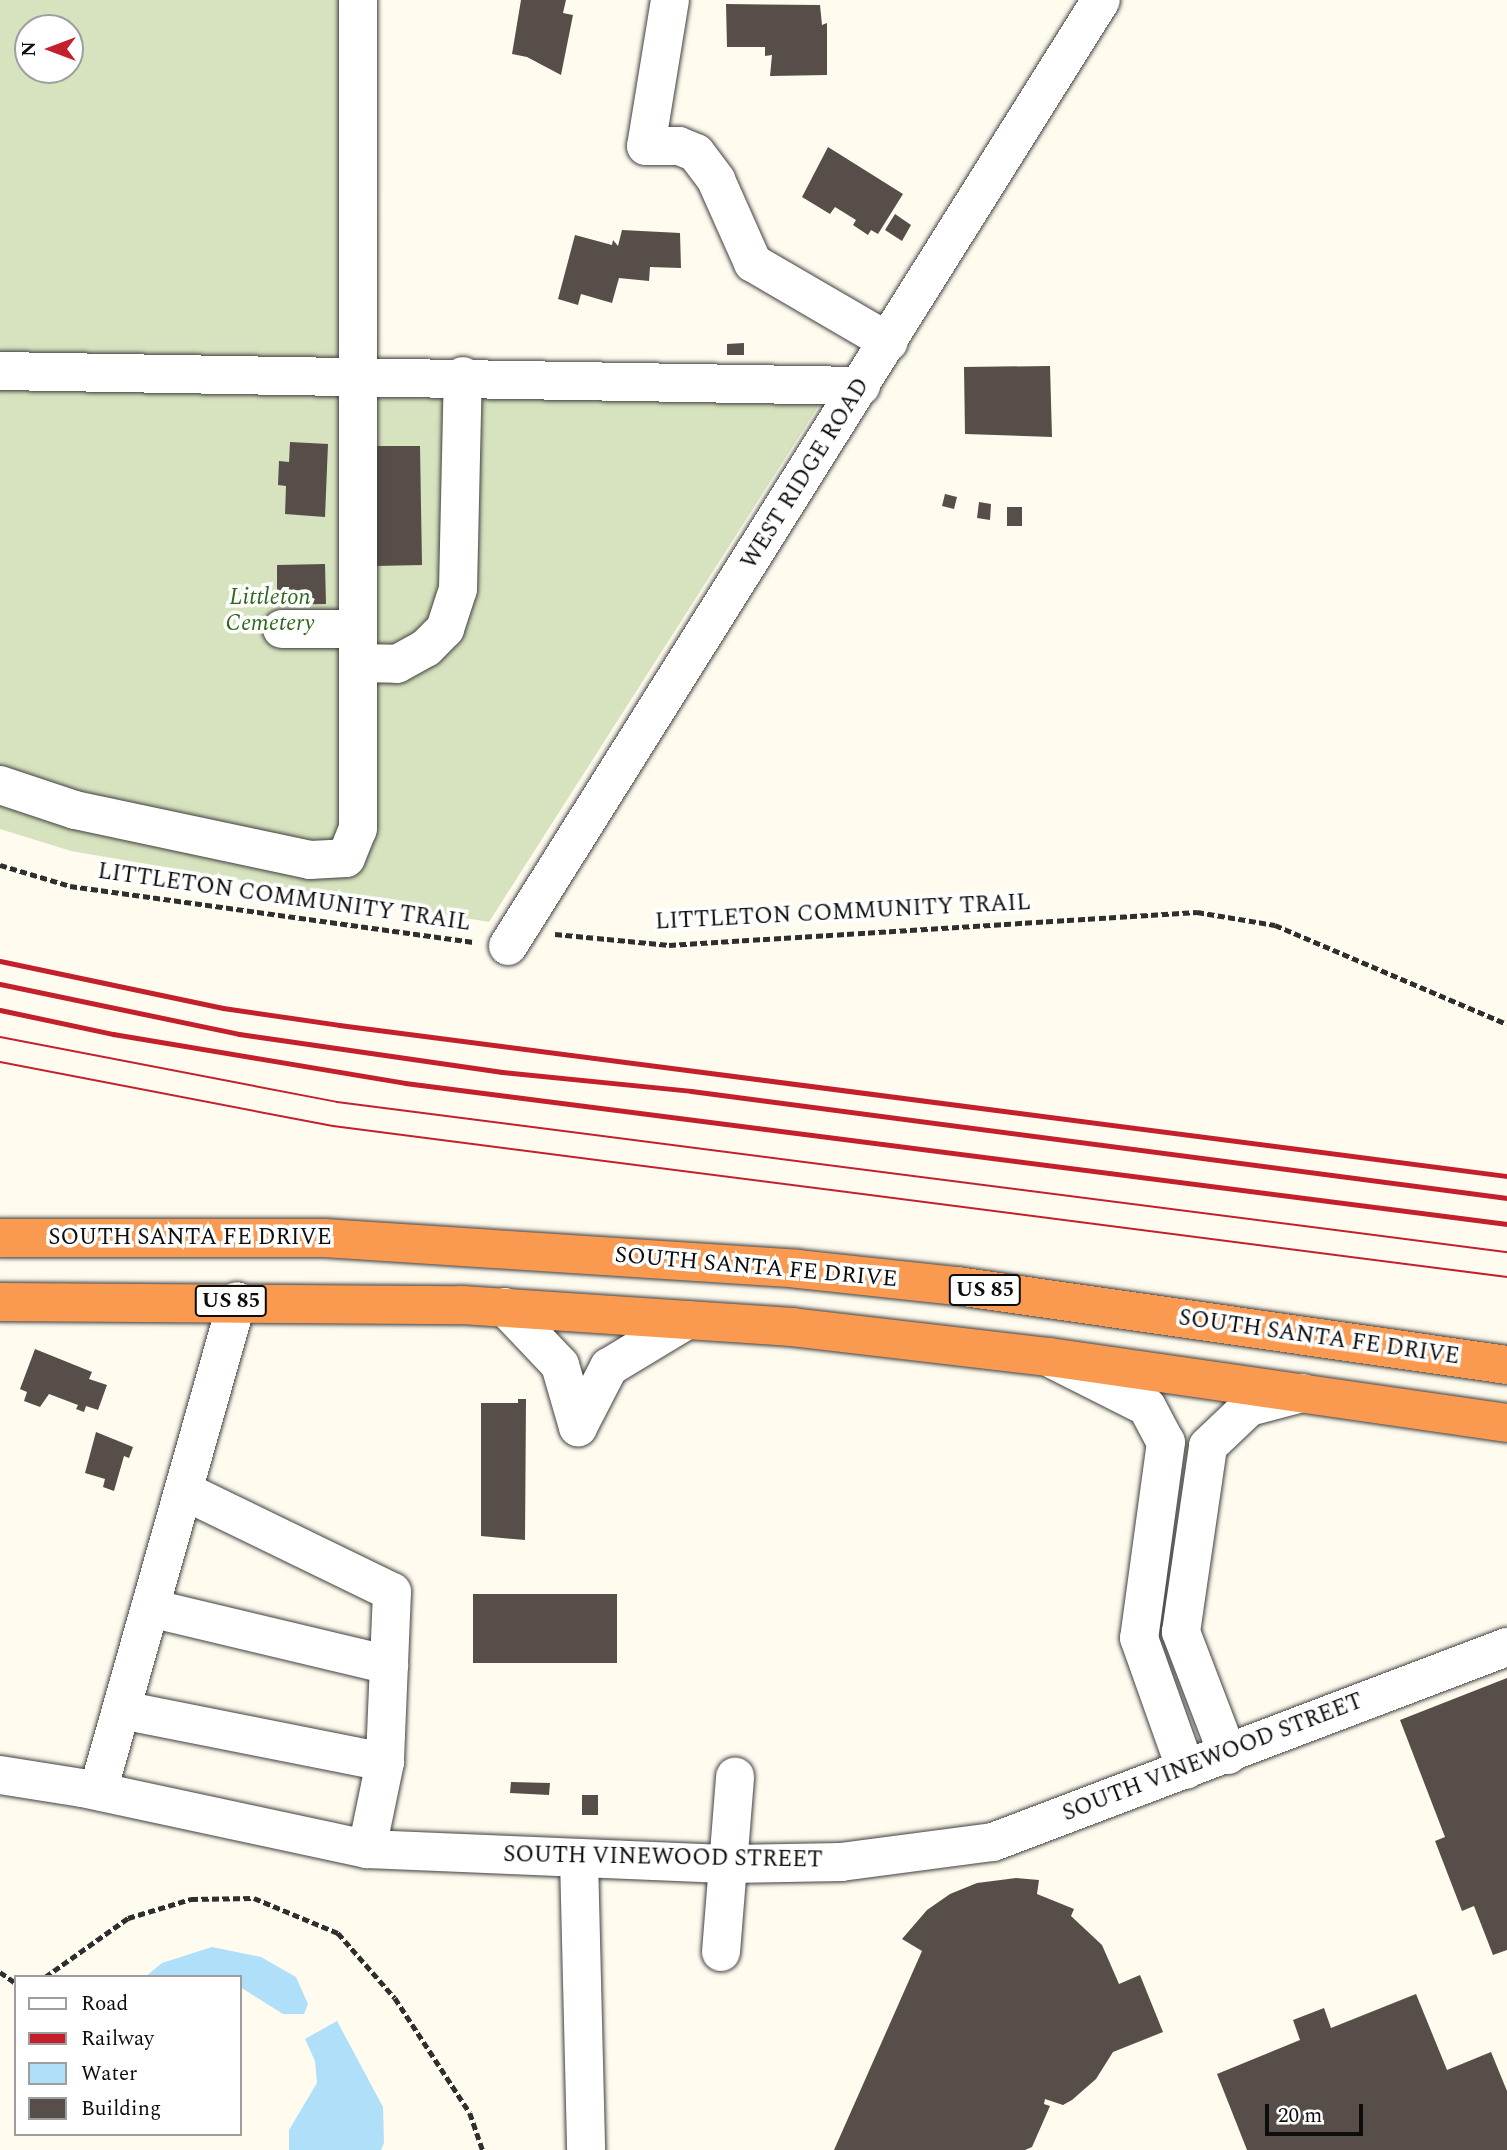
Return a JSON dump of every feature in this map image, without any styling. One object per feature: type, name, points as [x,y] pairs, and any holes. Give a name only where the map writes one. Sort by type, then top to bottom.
[{"type":"highway","name":"SOUTH SANTA FE DRIVE","points":[[0,1238],[324,1238],[797,1269],[957,1286],[1507,1365]]},
{"type":"highway","name":"US 85","points":[[0,1303],[237,1301],[505,1307],[687,1320],[1049,1357],[1507,1423]]},
{"type":"street","points":[[0,785],[75,810],[297,857],[346,858],[358,829],[359,0]]},
{"type":"street","points":[[670,0],[646,146],[679,146],[695,153],[716,180],[753,263],[889,342]]},
{"type":"street","name":"WEST RIDGE ROAD","points":[[508,946],[1101,0]]},
{"type":"street","points":[[0,370],[357,374],[861,386]]},
{"type":"street","points":[[282,629],[358,646],[397,664],[426,648],[445,629],[458,589],[463,376]]},
{"type":"street","points":[[98,1791],[237,1301]]},
{"type":"street","points":[[505,1307],[560,1365],[578,1427],[609,1367],[687,1320]]},
{"type":"street","points":[[1049,1357],[1147,1408],[1166,1442],[1139,1638],[1186,1770]]},
{"type":"street","points":[[1228,1755],[1181,1632],[1209,1446],[1249,1408],[1302,1393]]},
{"type":"street","points":[[184,1491],[392,1592],[385,1762],[367,1849]]},
{"type":"street","points":[[150,1608],[389,1665]]},
{"type":"street","name":"SOUTH VINEWOOD STREET","points":[[0,1775],[98,1791],[367,1849],[731,1864],[841,1862],[993,1842],[1507,1647]]},
{"type":"street","points":[[122,1710],[385,1762]]},
{"type":"street","points":[[721,1952],[731,1864],[735,1777]]},
{"type":"street","points":[[579,1858],[586,2150]]},
{"type":"path","name":"LITTLETON COMMUNITY TRAIL","points":[[0,865],[71,886],[508,946],[556,934],[669,945],[1196,912],[1275,925],[1507,1024]]},
{"type":"path","points":[[48,1975],[128,1918],[191,1899],[254,1898],[338,1933],[402,2010],[470,2113],[483,2150]]},
{"type":"green space","name":"Littleton Cemetery","points":[[0,0],[376,0],[378,364],[837,377],[489,922],[71,851],[0,829]]},
{"type":"water","points":[[212,1947],[261,1957],[296,1977],[308,2004],[304,2014],[283,2014],[242,1988],[242,1975],[147,1975],[162,1963]]},
{"type":"water","points":[[337,2021],[383,2107],[384,2143],[381,2150],[289,2150],[289,2130],[317,2083],[315,2061],[305,2039]]},
{"type":"building","points":[[521,0],[566,0],[563,13],[573,15],[561,75],[527,57],[512,54]]},
{"type":"building","points":[[726,4],[820,5],[822,25],[827,23],[827,75],[770,76],[772,55],[765,56],[765,47],[727,47]]},
{"type":"building","points":[[828,147],[903,194],[878,234],[871,230],[868,235],[853,225],[856,220],[835,207],[830,214],[802,197]]},
{"type":"building","points":[[895,214],[911,225],[902,241],[885,230]]},
{"type":"building","points":[[622,230],[680,233],[681,268],[650,267],[649,281],[619,278],[612,303],[581,294],[578,305],[558,299],[575,235],[612,245],[613,240],[618,246]]},
{"type":"building","points":[[744,343],[744,355],[727,355],[727,344]]},
{"type":"building","points":[[1050,366],[1052,437],[965,434],[964,367]]},
{"type":"building","points":[[290,442],[328,444],[325,517],[285,514],[286,486],[278,485],[279,461],[289,462]]},
{"type":"building","points":[[373,446],[420,446],[422,565],[375,566]]},
{"type":"building","points":[[945,494],[957,497],[954,509],[942,506]]},
{"type":"building","points":[[979,502],[991,504],[990,520],[977,518]]},
{"type":"building","points":[[1007,507],[1022,507],[1022,526],[1007,526]]},
{"type":"building","points":[[325,564],[326,604],[277,605],[277,565]]},
{"type":"building","points":[[35,1349],[92,1372],[89,1379],[107,1385],[98,1410],[86,1406],[84,1412],[76,1409],[78,1405],[49,1394],[40,1407],[24,1401],[27,1392],[20,1389]]},
{"type":"building","points":[[518,1399],[526,1399],[525,1540],[481,1536],[481,1403],[518,1403]]},
{"type":"building","points":[[96,1432],[133,1447],[129,1458],[124,1456],[114,1491],[103,1487],[105,1479],[85,1473]]},
{"type":"building","points":[[473,1594],[617,1594],[617,1663],[473,1663]]},
{"type":"building","points":[[1507,1678],[1507,1950],[1493,1955],[1474,1906],[1462,1911],[1435,1841],[1445,1837],[1400,1720]]},
{"type":"building","points":[[511,1782],[550,1783],[549,1795],[510,1793]]},
{"type":"building","points":[[582,1795],[598,1795],[598,1815],[582,1815]]},
{"type":"building","points":[[1016,1878],[1039,1880],[1037,1894],[1074,1909],[1071,1916],[1102,1945],[1119,1984],[1140,1975],[1163,2032],[1113,2052],[1096,2079],[1072,2100],[1063,2105],[1045,2099],[1044,2104],[1050,2106],[1032,2147],[1025,2150],[834,2150],[922,1951],[902,1939],[927,1910],[950,1894],[977,1883]]},
{"type":"building","points":[[1416,1994],[1447,2070],[1491,2052],[1507,2091],[1507,2150],[1247,2150],[1217,2074],[1300,2040],[1293,2020],[1324,2008],[1331,2028]]},
{"type":"tram line","points":[[0,1037],[337,1102],[1507,1252]]},
{"type":"tram line","points":[[0,1062],[333,1126],[1507,1277]]},
{"type":"railway","points":[[0,961],[223,1008],[339,1025],[1507,1176]]},
{"type":"railway","points":[[0,984],[239,1034],[502,1072],[691,1091],[1507,1198]]},
{"type":"railway","points":[[0,1010],[113,1034],[405,1083],[1507,1224]]}]
